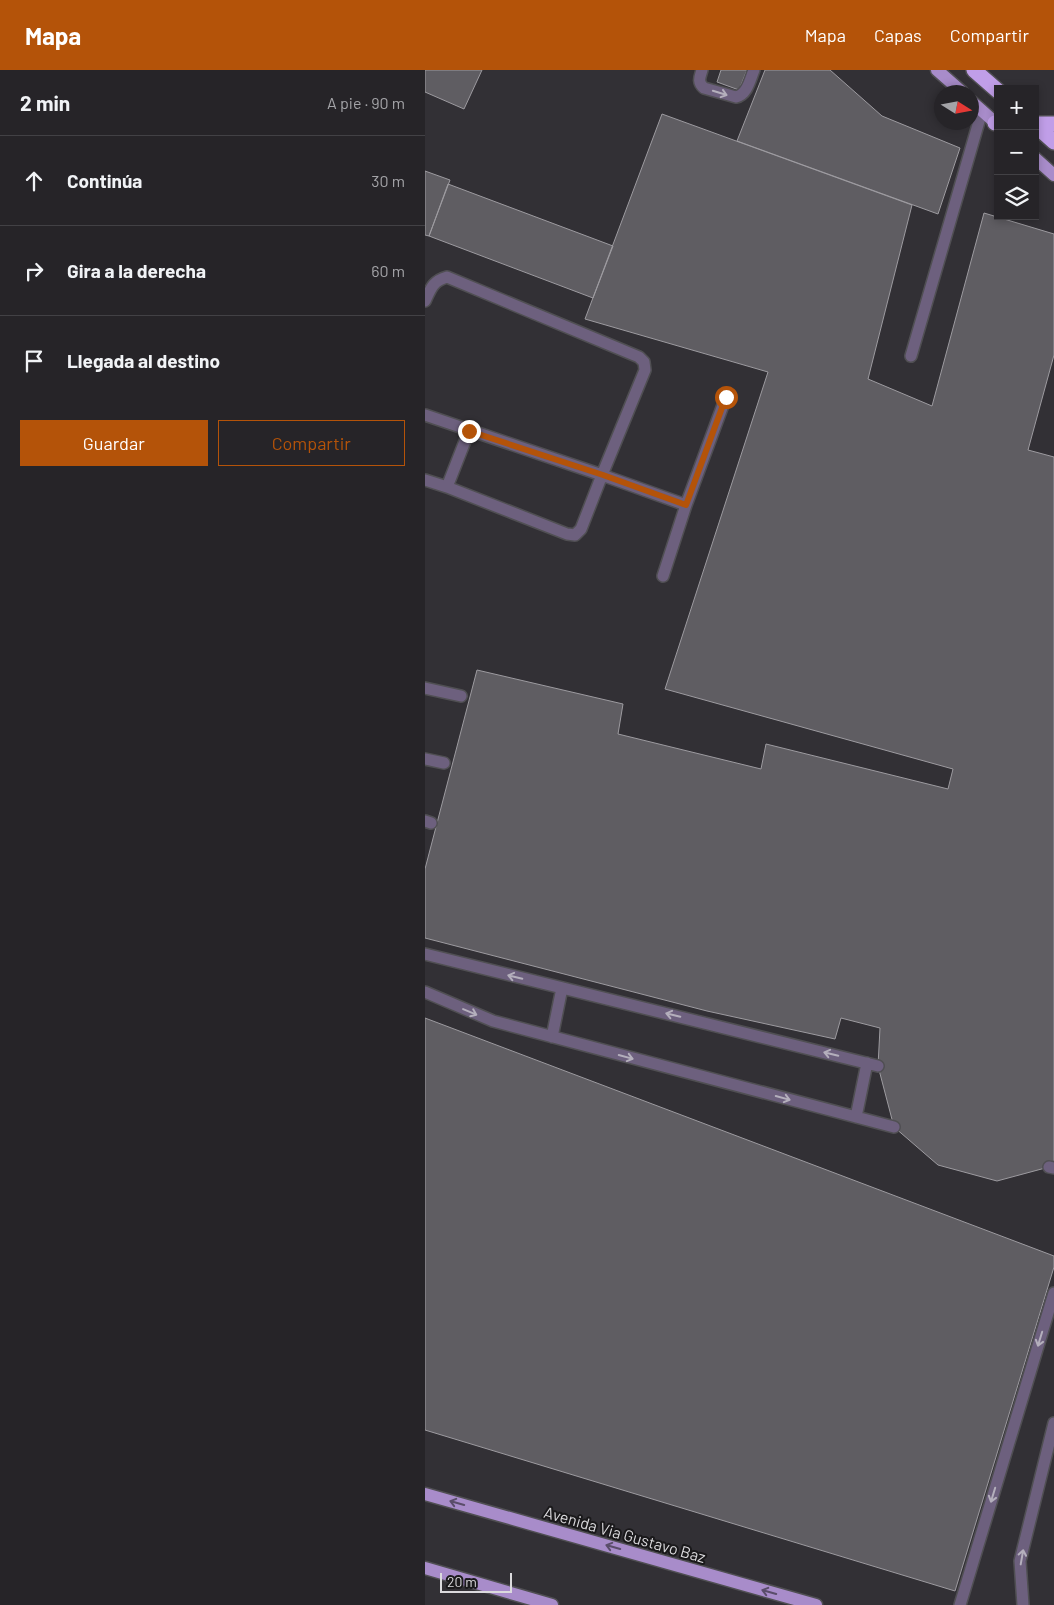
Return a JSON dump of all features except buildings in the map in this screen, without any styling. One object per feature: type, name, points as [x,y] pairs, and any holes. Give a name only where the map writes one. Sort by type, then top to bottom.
[{"type":"highway","points":[[974,70],[994,88]]},
{"type":"highway","points":[[1039,124],[1054,124]]},
{"type":"highway","points":[[1039,128],[1054,142]]},
{"type":"main road","points":[[937,70],[954,85]]},
{"type":"main road","points":[[979,108],[994,121]]},
{"type":"main road","points":[[1039,162],[1054,175]]},
{"type":"main road","name":"Avenida Via Gustavo Baz","points":[[425,1494],[816,1605]]},
{"type":"main road","points":[[425,1568],[552,1605]]},
{"type":"lane","points":[[703,70],[699,79],[704,88],[736,97],[741,96],[745,92],[754,70]]},
{"type":"lane","points":[[911,356],[982,111]]},
{"type":"lane","points":[[425,301],[432,286],[439,279],[447,278],[639,357],[644,362],[645,370],[581,529],[575,535],[567,534],[425,480]]},
{"type":"lane","points":[[663,576],[686,505],[726,397]]},
{"type":"lane","points":[[425,415],[686,505]]},
{"type":"lane","points":[[447,487],[469,431]]},
{"type":"lane","points":[[425,688],[461,696]]},
{"type":"lane","points":[[425,759],[444,763]]},
{"type":"lane","points":[[425,954],[873,1064],[856,1117]]},
{"type":"lane","points":[[552,1037],[563,988]]},
{"type":"lane","points":[[425,992],[493,1021],[894,1127]]},
{"type":"lane","points":[[960,1605],[1054,1293]]},
{"type":"lane","points":[[1023,1605],[1020,1561],[1054,1424]]},
{"type":"lane","points":[[1041,1478],[1054,1475]]},
{"type":"route","points":[[469,431],[603,475],[686,505],[726,397]]}]
